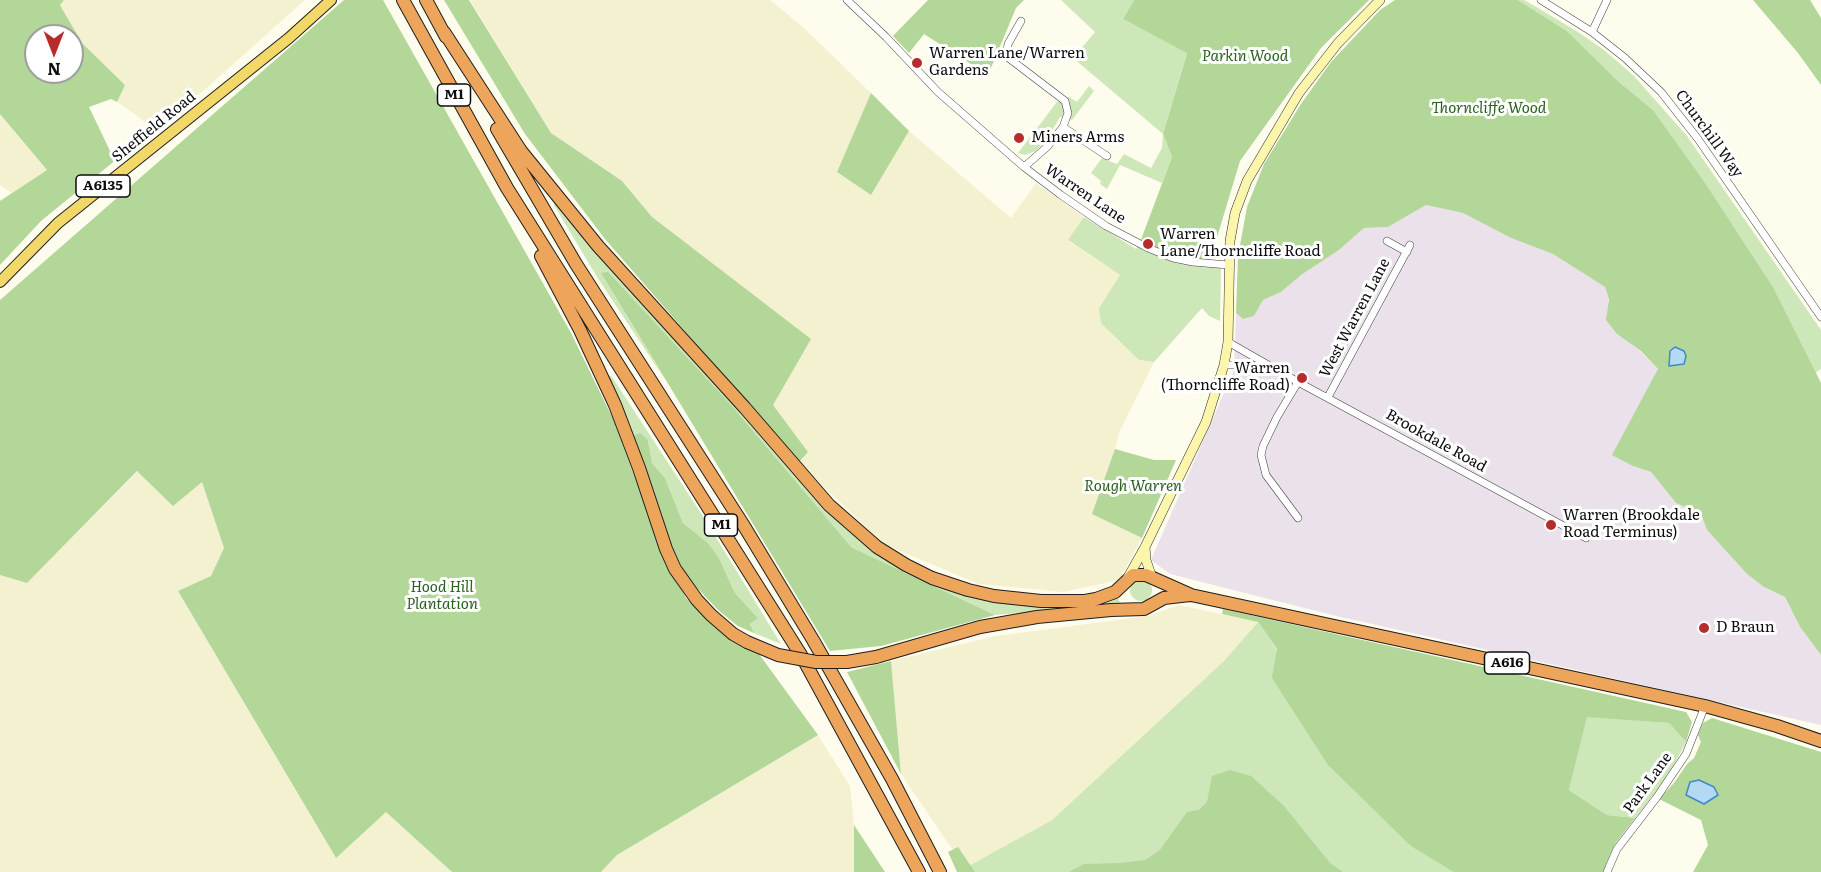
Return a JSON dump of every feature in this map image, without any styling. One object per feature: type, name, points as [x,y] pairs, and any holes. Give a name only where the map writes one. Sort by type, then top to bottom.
[{"type":"highway","name":"M1","points":[[403,0],[507,188],[600,372],[631,447],[675,569],[697,600],[733,634],[778,655],[816,662],[847,662],[876,657],[980,627],[1010,621],[1138,609]]},
{"type":"highway","name":"M1","points":[[426,0],[501,136],[576,264],[744,526],[813,640],[892,779],[940,872]]},
{"type":"highway","name":"M1","points":[[444,32],[521,152],[598,246],[737,399],[829,505],[877,547],[932,578],[994,596],[1041,602],[1085,601],[1109,595],[1125,583]]},
{"type":"highway","name":"M1","points":[[507,188],[801,655],[919,872]]},
{"type":"highway","name":"A616","points":[[1125,583],[1133,575],[1140,574],[1191,595],[1705,706],[1821,741]]},
{"type":"highway","points":[[1152,578],[1158,590],[1155,602]]},
{"type":"highway","points":[[1125,583],[1122,591],[1126,603],[1138,609]]},
{"type":"highway","name":"A616","points":[[1138,609],[1149,607],[1171,596],[1191,595]]},
{"type":"main road","name":"Sheffield Road","points":[[0,282],[58,223],[289,38],[331,0]]},
{"type":"street","name":"Warren Lane","points":[[847,0],[938,92],[1038,179],[1097,220],[1139,245],[1173,258],[1228,265]]},
{"type":"street","points":[[1125,583],[1206,422],[1224,365],[1227,342],[1230,242],[1235,213],[1247,181],[1299,93],[1323,60],[1380,0]]},
{"type":"street","name":"Churchill Way","points":[[1543,0],[1592,32],[1625,58],[1661,92],[1698,140],[1821,317]]},
{"type":"street","points":[[1592,32],[1607,0]]},
{"type":"street","points":[[1021,21],[1008,44],[1006,56],[1065,101],[1068,113],[1063,127],[1047,147],[1024,168]]},
{"type":"street","points":[[1063,127],[1107,156]]},
{"type":"street","name":"West Warren Lane","points":[[1328,397],[1408,248],[1387,242]]},
{"type":"street","name":"Brookdale Road","points":[[1227,342],[1586,538]]},
{"type":"street","name":"Brookdale Road","points":[[1224,365],[1252,365],[1274,369]]},
{"type":"street","points":[[1298,382],[1277,417],[1261,455],[1266,475],[1298,518]]},
{"type":"street","points":[[1145,547],[1146,560],[1152,578]]},
{"type":"street","name":"Park Lane","points":[[1607,872],[1617,849],[1686,754],[1705,706]]},
{"type":"shaded area","points":[[64,0],[305,0],[157,132],[117,102],[125,85],[84,45],[84,24],[71,24],[60,4]]},
{"type":"shaded area","points":[[470,0],[770,0],[804,28],[871,93],[837,172],[871,195],[909,131],[1011,218],[1036,183],[1084,217],[1068,241],[1120,275],[1099,308],[1139,360],[1154,362],[1119,433],[1093,514],[1142,538],[1119,580],[1063,592],[979,584],[883,544],[799,462],[808,452],[773,405],[652,217],[625,185],[551,133]]},
{"type":"shaded area","points":[[0,114],[47,170],[12,193],[0,185]]},
{"type":"shaded area","points":[[1426,205],[1463,213],[1511,238],[1553,254],[1605,287],[1617,334],[1638,349],[1658,369],[1633,466],[1651,472],[1676,503],[1701,514],[1707,530],[1747,574],[1764,587],[1785,597],[1800,627],[1821,655],[1821,725],[1332,615],[1170,574],[1151,560],[1234,370],[1236,313],[1243,319],[1254,316],[1263,300],[1281,292],[1301,275],[1339,250],[1364,228],[1388,227]]},
{"type":"shaded area","points":[[138,471],[202,482],[224,548],[211,576],[178,591],[335,857],[386,812],[452,872],[0,872],[0,575],[27,583]]},
{"type":"shaded area","points":[[1179,605],[1258,622],[1224,661],[1052,820],[965,868],[901,774],[891,661],[996,636],[1148,616]]},
{"type":"shaded area","points":[[818,735],[850,786],[854,825],[854,872],[601,872],[617,855]]},
{"type":"green space","points":[[0,0],[64,0],[60,5],[71,24],[24,24],[24,84],[84,84],[84,45],[125,85],[117,102],[111,99],[89,107],[111,153],[117,159],[41,221],[0,265],[0,201],[47,170],[0,114]]},
{"type":"green space","name":"Hood Hill Plantation","points":[[344,0],[383,0],[571,333],[613,419],[663,553],[686,598],[720,631],[738,644],[759,654],[818,735],[617,855],[601,872],[452,872],[386,812],[336,858],[178,591],[211,576],[224,548],[202,482],[173,506],[137,471],[27,583],[0,575],[0,300]]},
{"type":"green space","points":[[444,0],[469,0],[551,133],[622,181],[652,217],[811,339],[773,405],[808,452],[799,462],[605,239],[525,134]]},
{"type":"green space","points":[[928,0],[1024,0],[1016,8],[988,75],[924,34],[909,53],[893,36]]},
{"type":"green space","points":[[1061,0],[1134,0],[1123,19],[1187,52],[1163,134],[1073,58],[1095,32]]},
{"type":"green space","name":"Parkin Wood","points":[[1134,0],[1369,0],[1321,48],[1240,161],[1209,264],[1193,262],[1139,245],[1172,157],[1163,134],[1187,53],[1123,19]]},
{"type":"green space","name":"Thorncliffe Wood","points":[[1395,0],[1518,0],[1567,31],[1619,82],[1653,110],[1704,181],[1773,287],[1821,383],[1821,655],[1800,627],[1785,597],[1764,587],[1747,574],[1707,530],[1701,514],[1676,503],[1651,472],[1612,455],[1658,369],[1641,351],[1617,334],[1606,320],[1609,300],[1605,287],[1553,254],[1511,238],[1463,213],[1426,205],[1388,227],[1364,228],[1339,250],[1301,275],[1281,292],[1263,300],[1254,316],[1243,319],[1236,313],[1238,256],[1247,207],[1264,164],[1301,104],[1331,62],[1380,10]]},
{"type":"green space","points":[[1518,0],[1524,0],[1538,8],[1604,50],[1634,76],[1687,136],[1821,330],[1821,369],[1815,373],[1773,287],[1704,181],[1653,110],[1619,82],[1567,31]]},
{"type":"green space","points":[[1753,0],[1810,0],[1821,18],[1821,85],[1798,53]]},
{"type":"green space","points":[[1089,86],[1094,91],[1072,120],[1060,117],[1047,139],[1036,151],[1025,155],[1018,153],[1057,102],[1069,97],[1077,102]]},
{"type":"green space","points":[[871,93],[909,131],[871,195],[837,172]]},
{"type":"green space","points":[[1163,134],[1172,157],[1162,183],[1120,165],[1107,189],[1091,173],[1102,158],[1117,164],[1124,154],[1151,168],[1162,148]]},
{"type":"green space","points":[[555,199],[869,547],[978,598],[1117,596],[1121,605],[995,615],[851,547],[601,273],[666,381],[597,277],[554,205]]},
{"type":"green space","points":[[1084,217],[1136,249],[1139,245],[1221,264],[1220,321],[1209,316],[1202,308],[1154,362],[1139,360],[1101,323],[1099,308],[1120,275],[1068,240]]},
{"type":"green space","points":[[608,272],[730,404],[851,547],[995,615],[881,646],[830,651],[601,273]]},
{"type":"green space","points":[[608,375],[612,377],[706,521],[781,644],[754,633],[750,624],[758,618],[735,593],[719,558],[708,543],[683,523],[665,478],[652,463],[648,440],[631,437],[606,378]]},
{"type":"green space","points":[[640,433],[648,440],[652,463],[665,478],[683,523],[708,543],[719,558],[735,593],[758,618],[750,624],[754,633],[738,626],[718,610],[686,576],[665,531],[631,437]]},
{"type":"green space","name":"Rough Warren","points":[[1115,449],[1154,460],[1176,460],[1142,538],[1092,514]]},
{"type":"green space","points":[[1141,579],[1149,582],[1152,590],[1149,598],[1141,601],[1133,598],[1130,590],[1133,582]]},
{"type":"green space","points":[[1223,609],[1686,712],[1692,722],[1686,742],[1669,723],[1587,717],[1569,790],[1607,815],[1635,818],[1615,844],[1605,872],[1453,872],[1412,847],[1328,765],[1272,678],[1277,649],[1258,622],[1222,614]]},
{"type":"green space","points":[[1258,622],[1412,847],[1453,872],[967,872],[965,868],[1052,820],[1224,661]]},
{"type":"green space","points":[[891,661],[901,774],[847,672]]},
{"type":"green space","points":[[1587,716],[1669,723],[1686,742],[1668,776],[1635,818],[1607,815],[1569,790]]},
{"type":"green space","points":[[1712,718],[1821,752],[1821,872],[1693,872],[1708,845],[1701,820],[1659,799],[1694,758],[1701,742],[1698,735],[1703,723]]},
{"type":"green space","points":[[1230,770],[1251,776],[1284,806],[1330,863],[1343,872],[1069,872],[1084,864],[1145,860],[1160,850],[1187,812],[1199,810],[1207,802],[1212,776]]},
{"type":"green space","points":[[854,825],[885,872],[854,872]]},
{"type":"green space","points":[[958,847],[975,872],[957,872],[948,852]]},
{"type":"water","points":[[1675,347],[1684,351],[1686,356],[1684,364],[1669,366],[1670,351]]},
{"type":"water","points":[[1699,780],[1714,787],[1718,795],[1704,804],[1686,795],[1690,782]]},
{"type":"place","name":"Warren Lane/Warren Gardens","points":[[917,63]]},
{"type":"place","name":"Miners Arms","points":[[1019,138]]},
{"type":"place","name":"Warren Lane/Thorncliffe Road","points":[[1148,244]]},
{"type":"place","name":"Warren (Thorncliffe Road)","points":[[1302,378]]},
{"type":"place","name":"Warren (Brookdale Road Terminus)","points":[[1551,525]]},
{"type":"place","name":"D Braun","points":[[1704,628]]}]
